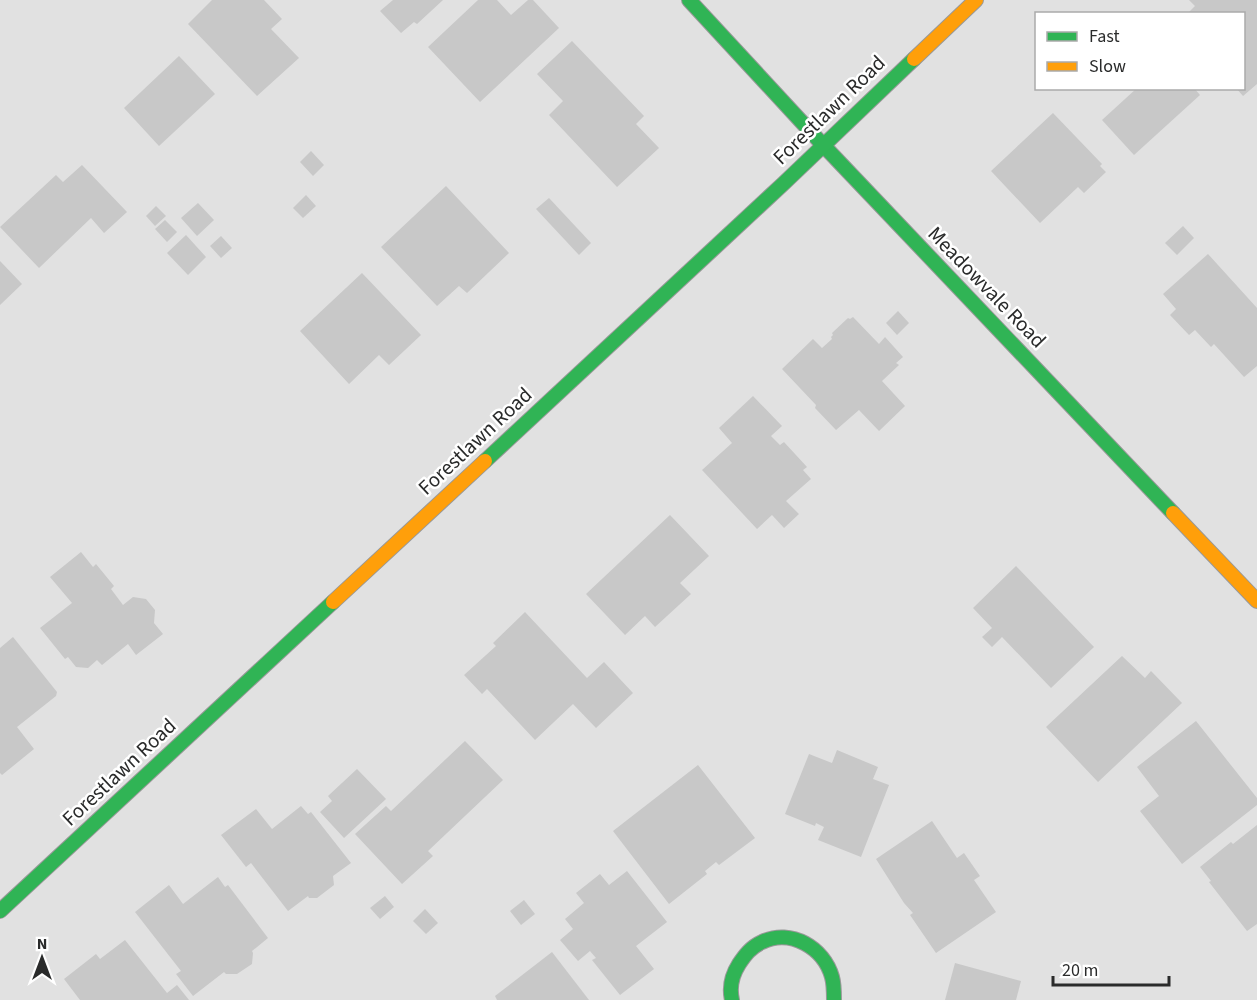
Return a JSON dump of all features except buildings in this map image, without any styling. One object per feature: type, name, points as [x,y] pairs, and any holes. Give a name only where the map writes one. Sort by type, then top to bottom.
[{"type":"street","name":"Meadowvale Road","points":[[689,0],[823,145],[1257,601]]},
{"type":"street","name":"Forestlawn Road","points":[[0,911],[976,0]]},
{"type":"street","points":[[732,1000],[732,976],[740,959],[751,948],[767,940],[784,937],[802,941],[819,952],[830,966],[835,986],[834,1000]]},
{"type":"traffic: fast","points":[[689,0],[823,145],[1173,513]]},
{"type":"traffic: fast","points":[[485,461],[914,59]]},
{"type":"traffic: fast","points":[[0,911],[333,602]]},
{"type":"traffic: fast","points":[[732,1000],[733,977],[746,954],[762,942],[784,937],[805,943],[822,957],[832,977],[834,1000]]},
{"type":"traffic: slow","points":[[914,59],[976,0]]},
{"type":"traffic: slow","points":[[333,602],[485,461]]},
{"type":"traffic: slow","points":[[1173,513],[1257,601]]}]
